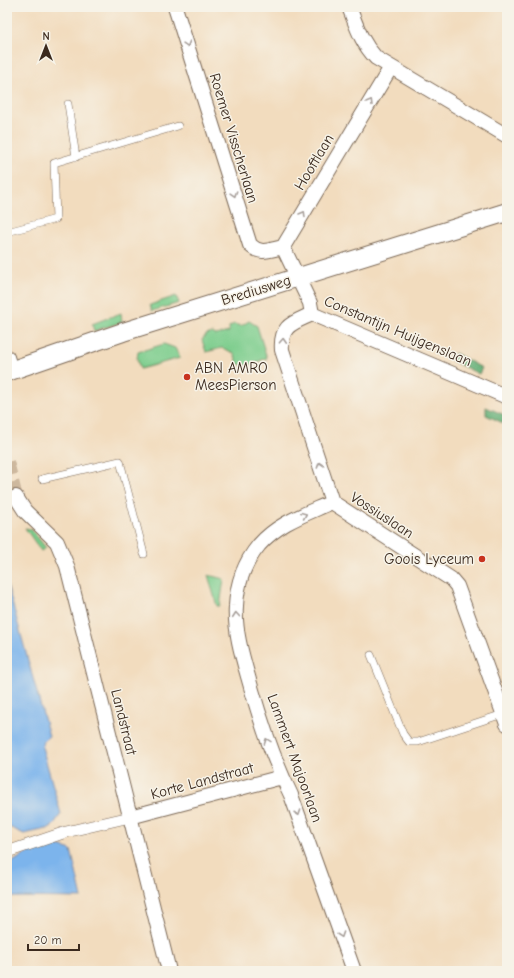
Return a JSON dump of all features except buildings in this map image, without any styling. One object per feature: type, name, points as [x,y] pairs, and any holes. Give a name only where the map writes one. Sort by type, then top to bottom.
[{"type":"street","name":"Roemer Visscherlaan","points":[[175,7],[250,245],[256,250],[264,252],[283,247]]},
{"type":"street","points":[[349,7],[360,37],[376,58],[507,136]]},
{"type":"street","name":"Hooftlaan","points":[[283,247],[392,67]]},
{"type":"street","name":"Brediusweg","points":[[8,366],[123,332],[507,212]]},
{"type":"street","points":[[283,247],[296,277]]},
{"type":"street","name":"Constantijn Huijgenslaan","points":[[296,277],[310,303],[312,314],[507,397]]},
{"type":"street","name":"Vossiuslaan","points":[[312,314],[291,325],[283,332],[281,340],[282,350],[332,502],[451,580],[456,586],[505,719]]},
{"type":"street","name":"Landstraat","points":[[16,497],[25,512],[57,542],[67,566],[169,971]]},
{"type":"street","name":"Lammert Majoorlaan","points":[[332,502],[293,519],[273,532],[260,545],[248,561],[240,578],[236,607],[238,637],[245,667],[267,740],[282,777],[292,795],[354,971]]},
{"type":"street","name":"Korte Landstraat","points":[[130,817],[282,777]]},
{"type":"street","points":[[7,852],[66,832],[130,817]]},
{"type":"lane","points":[[68,104],[76,157]]},
{"type":"lane","points":[[7,232],[56,219],[54,163],[178,126]]},
{"type":"lane","points":[[42,479],[120,460],[144,554]]},
{"type":"lane","name":"Vossiuslaan","points":[[370,655],[403,734],[409,742],[418,742],[505,719]]},
{"type":"green space","points":[[176,296],[179,303],[152,311],[150,305]]},
{"type":"green space","points":[[121,313],[122,322],[94,331],[92,324]]},
{"type":"green space","points":[[249,321],[257,326],[267,358],[247,366],[238,364],[234,353],[222,348],[206,352],[202,340],[206,335],[212,333],[216,335],[229,332],[229,327],[234,324],[241,326]]},
{"type":"green space","points":[[164,344],[175,348],[180,358],[140,369],[137,359],[138,352]]},
{"type":"green space","points":[[455,353],[482,368],[479,374],[452,361]]},
{"type":"green space","points":[[486,407],[507,416],[507,425],[486,415]]},
{"type":"green space","points":[[25,528],[31,529],[46,548],[41,551]]},
{"type":"green space","points":[[208,575],[224,579],[220,606],[217,606]]},
{"type":"water","points":[[7,584],[49,736],[43,741],[42,747],[61,814],[51,828],[24,834],[7,826]]},
{"type":"water","points":[[56,845],[71,850],[82,898],[7,897],[7,866],[29,851]]},
{"type":"tunnel","points":[[7,462],[16,497]]},
{"type":"place","name":"ABN AMRO MeesPierson","points":[[187,377]]},
{"type":"place","name":"Goois Lyceum","points":[[482,559]]}]
